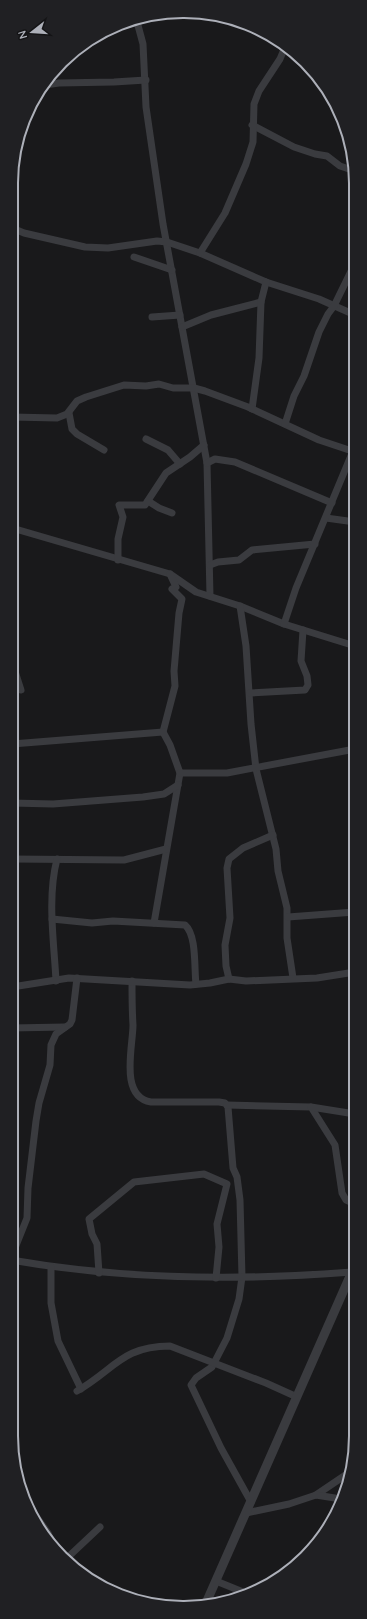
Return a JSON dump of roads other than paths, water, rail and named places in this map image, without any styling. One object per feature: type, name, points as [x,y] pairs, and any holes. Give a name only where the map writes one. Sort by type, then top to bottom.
[{"type":"street","points":[[138,25],[142,36],[146,80],[146,107],[150,142],[207,462],[210,596]]},
{"type":"street","points":[[200,253],[225,213],[246,164],[253,142],[252,125],[254,104],[259,91],[280,59],[283,51]]},
{"type":"street","points":[[52,84],[59,82],[114,82],[146,80]]},
{"type":"street","points":[[252,125],[294,147],[315,154],[327,156],[340,166],[349,169]]},
{"type":"street","points":[[18,230],[85,247],[108,248],[157,241],[167,242],[200,253],[266,282],[349,313]]},
{"type":"street","points":[[134,257],[172,270]]},
{"type":"street","points":[[285,424],[294,396],[304,376],[319,332],[334,306],[349,274]]},
{"type":"street","points":[[252,409],[259,358],[261,302],[266,282]]},
{"type":"street","points":[[182,327],[211,315],[261,302]]},
{"type":"street","points":[[152,317],[180,315]]},
{"type":"street","points":[[18,417],[57,418],[69,412],[77,401],[124,385],[146,386],[159,384],[173,388],[194,388],[252,409],[319,440],[349,449]]},
{"type":"street","points":[[69,412],[72,429],[76,434],[104,450]]},
{"type":"street","points":[[146,439],[168,450],[180,464]]},
{"type":"street","points":[[118,560],[118,539],[123,517],[119,505],[145,505],[166,473],[204,445]]},
{"type":"street","points":[[207,462],[215,459],[236,462],[332,503]]},
{"type":"street","points":[[284,624],[296,588],[349,462]]},
{"type":"street","points":[[148,501],[159,508],[172,513]]},
{"type":"street","points":[[326,518],[349,521]]},
{"type":"street","points":[[18,530],[170,574],[196,592],[240,606],[284,624],[349,644]]},
{"type":"street","points":[[210,565],[239,560],[252,550],[315,544]]},
{"type":"street","points":[[154,923],[180,773],[170,745],[163,732],[175,686],[174,671],[178,613],[182,599],[172,589],[176,587],[170,574]]},
{"type":"street","points":[[240,606],[250,693],[251,724],[256,769],[273,835],[288,917],[287,938],[294,978]]},
{"type":"street","points":[[250,693],[305,690],[308,685],[307,676],[300,661],[303,630]]},
{"type":"street","points":[[18,681],[21,690]]},
{"type":"street","points":[[18,744],[163,732]]},
{"type":"street","points":[[180,773],[227,773],[256,769],[349,750]]},
{"type":"street","points":[[18,803],[53,804],[143,797],[164,794],[178,785]]},
{"type":"street","points":[[229,979],[226,966],[225,949],[230,918],[228,864],[234,854],[273,835]]},
{"type":"street","points":[[18,859],[124,860],[166,849]]},
{"type":"street","points":[[56,980],[52,919],[54,873],[57,859]]},
{"type":"street","points":[[288,917],[349,912]]},
{"type":"street","points":[[52,919],[92,923],[113,921],[186,925],[189,928],[194,948],[196,984]]},
{"type":"street","points":[[18,985],[77,978],[196,984],[229,979],[246,981],[317,978],[349,973]]},
{"type":"street","points":[[18,1241],[27,1218],[28,1188],[36,1120],[39,1103],[50,1065],[51,1045],[56,1034],[70,1024],[72,1020],[77,978]]},
{"type":"street","points":[[132,981],[133,1026],[129,1061],[132,1078],[138,1096],[144,1101],[205,1101],[225,1103],[227,1105],[312,1107],[349,1113]]},
{"type":"street","points":[[18,1028],[66,1027]]},
{"type":"street","points":[[227,1105],[233,1168],[237,1177],[240,1200],[242,1277],[236,1312],[228,1338],[210,1369],[192,1382],[191,1385],[221,1448],[250,1502]]},
{"type":"street","points":[[312,1107],[335,1145],[342,1193],[346,1200],[349,1202]]},
{"type":"street","points":[[99,1273],[97,1244],[92,1234],[89,1219],[134,1182],[204,1174],[227,1184],[217,1224],[219,1247],[216,1278]]},
{"type":"street","points":[[18,1260],[51,1267],[99,1273],[216,1278],[283,1278],[349,1274]]},
{"type":"street","points":[[51,1267],[51,1303],[57,1336],[79,1390],[91,1383],[127,1355],[158,1346],[170,1346],[297,1397]]},
{"type":"street","points":[[208,1600],[349,1283]]},
{"type":"street","points":[[246,1513],[289,1504],[316,1495],[343,1476]]},
{"type":"street","points":[[316,1495],[336,1498]]},
{"type":"street","points":[[69,1556],[100,1527]]},
{"type":"street","points":[[216,1581],[240,1591]]}]
